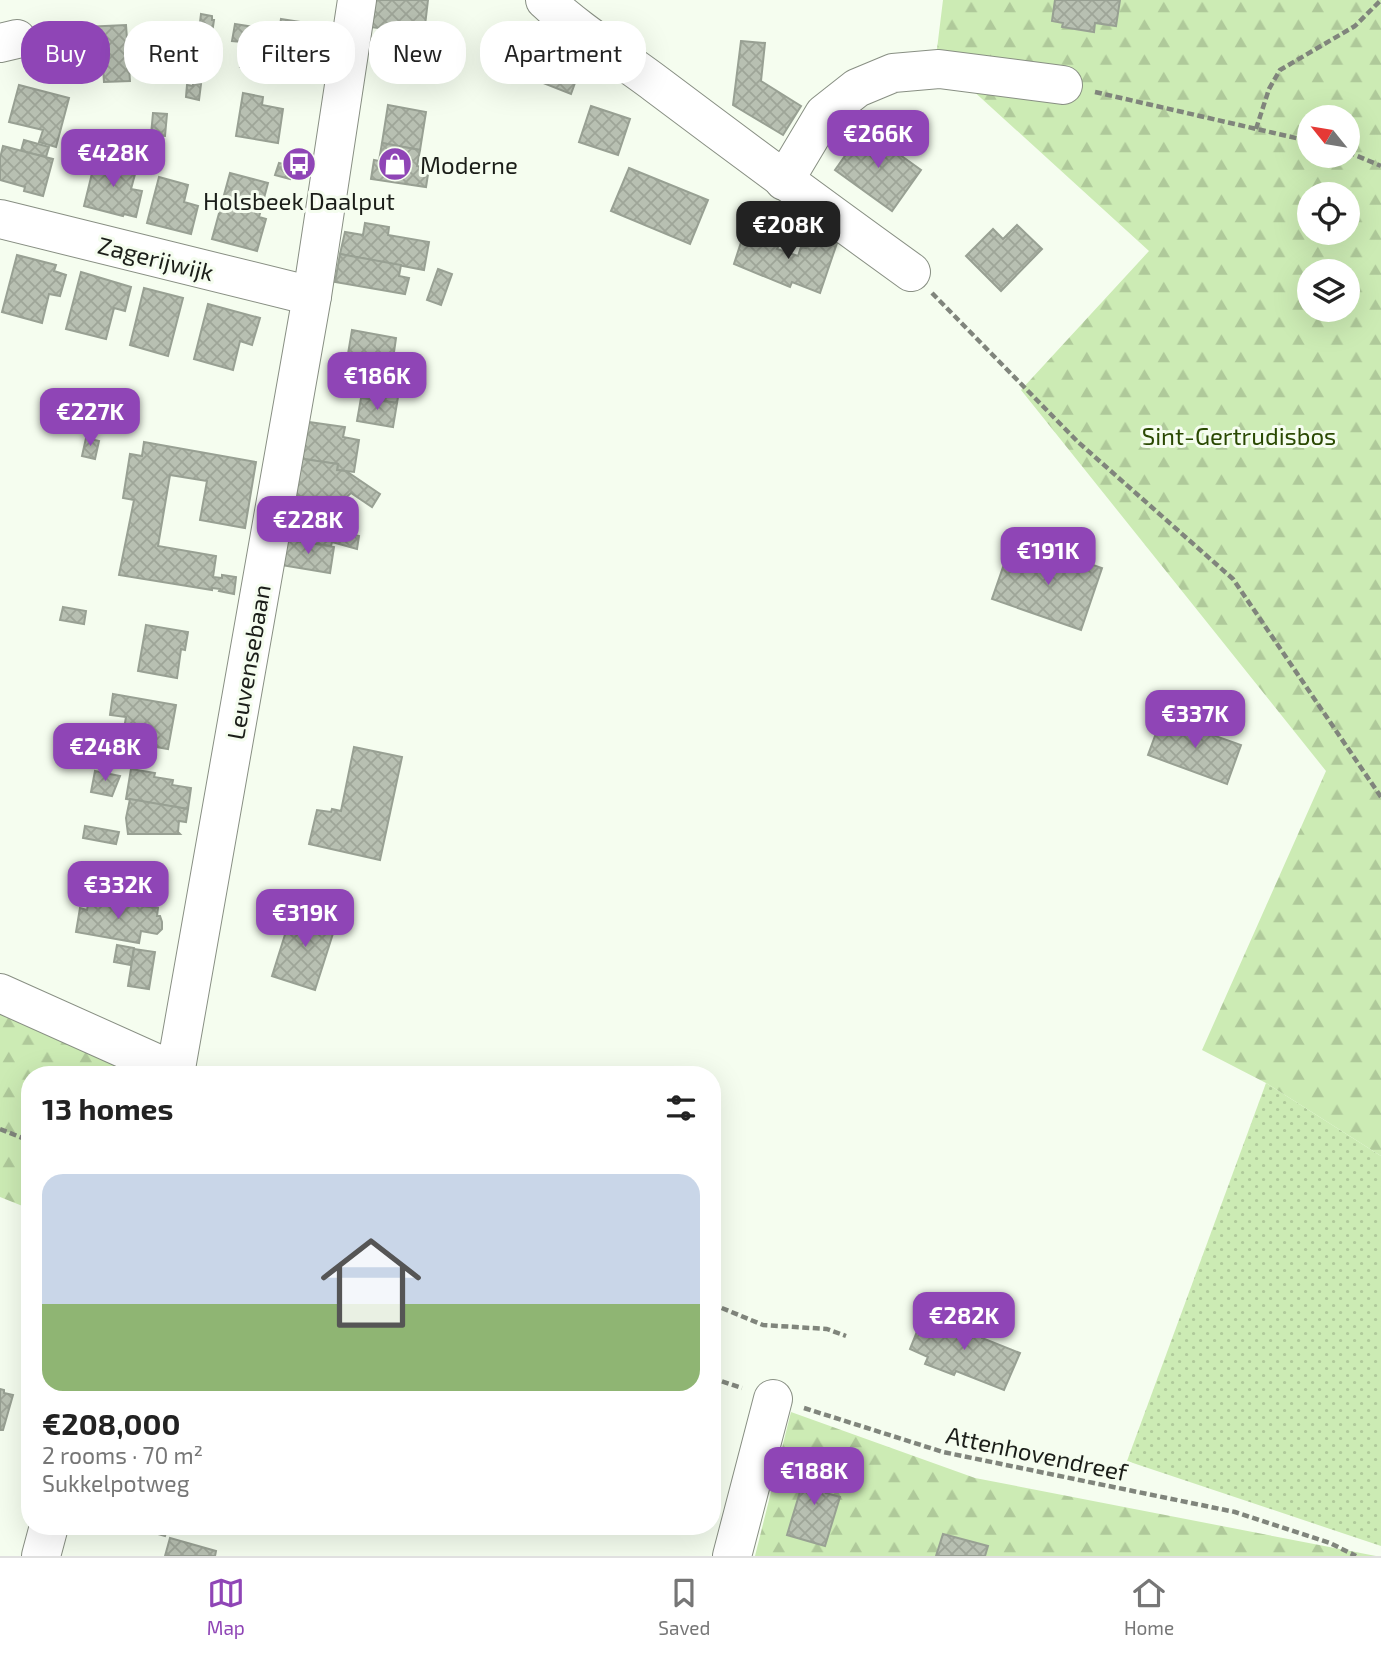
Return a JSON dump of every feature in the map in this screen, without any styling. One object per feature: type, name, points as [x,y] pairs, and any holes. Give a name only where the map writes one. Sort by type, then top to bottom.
[{"type":"street","name":"Leuvensebaan","points":[[177,1066],[312,296],[357,0]]},
{"type":"street","points":[[545,0],[566,20],[616,53],[911,272]]},
{"type":"street","points":[[784,180],[824,114],[857,88],[893,73],[939,69],[1063,85]]},
{"type":"street","name":"Zagerijwijk","points":[[0,219],[312,296]]},
{"type":"street","points":[[0,993],[161,1066]]},
{"type":"street","points":[[732,1556],[773,1399]]},
{"type":"street","points":[[41,1556],[47,1535]]},
{"type":"path","points":[[1256,129],[1269,89],[1280,70],[1355,26],[1381,0]]},
{"type":"path","points":[[1063,85],[1297,138]]},
{"type":"path","points":[[1360,157],[1381,166]]},
{"type":"path","points":[[911,272],[1079,442],[1233,579],[1381,797]]},
{"type":"path","points":[[0,1129],[21,1137]]},
{"type":"path","points":[[721,1308],[763,1325],[827,1329],[846,1336]]},
{"type":"path","name":"Attenhovendreef","points":[[721,1381],[943,1451],[1235,1512],[1330,1543],[1356,1556]]},
{"type":"green space","name":"Sint-Gertrudisbos","points":[[943,0],[1381,0],[1381,1156],[1266,1083],[1202,1050],[1326,771],[1021,390],[1149,251],[936,57]]},
{"type":"green space","points":[[0,999],[129,1066],[21,1066],[21,1205],[0,1197]]},
{"type":"green space","points":[[1266,1083],[1381,1156],[1381,1546],[1127,1461]]},
{"type":"green space","points":[[791,1412],[975,1478],[1376,1556],[755,1556]]},
{"type":"building","points":[[374,0],[428,0],[426,21],[371,21]]},
{"type":"building","points":[[1055,0],[1120,0],[1116,26],[1095,23],[1094,32],[1062,27],[1063,23],[1052,21]]},
{"type":"building","points":[[201,14],[212,16],[214,20],[214,21],[200,21]]},
{"type":"building","points":[[235,24],[237,24],[237,41],[232,41]]},
{"type":"building","points":[[124,25],[124,81],[110,82],[110,26]]},
{"type":"building","points":[[741,41],[765,43],[761,81],[801,106],[783,135],[733,105]]},
{"type":"building","points":[[201,84],[199,100],[186,97],[187,85]]},
{"type":"building","points":[[546,84],[575,84],[571,94]]},
{"type":"building","points":[[19,85],[69,98],[56,147],[39,142],[43,130],[9,122]]},
{"type":"building","points":[[243,93],[263,97],[262,105],[283,109],[278,143],[236,136]]},
{"type":"building","points":[[388,105],[426,112],[420,150],[382,143]]},
{"type":"building","points":[[591,106],[630,119],[618,155],[579,142]]},
{"type":"building","points":[[153,113],[167,114],[165,136],[151,135]]},
{"type":"building","points":[[864,129],[921,170],[892,211],[835,170]]},
{"type":"building","points":[[24,140],[49,147],[46,157],[21,151]]},
{"type":"building","name":"Moderne","points":[[382,143],[420,150],[417,166],[429,168],[426,187],[371,179],[374,160],[379,161]]},
{"type":"building","points":[[3,146],[53,159],[43,196],[24,191],[25,187],[0,180]]},
{"type":"building","points":[[96,157],[137,167],[131,189],[142,191],[136,217],[84,206]]},
{"type":"building","points":[[279,163],[293,166],[290,179],[275,175]]},
{"type":"building","points":[[629,168],[708,200],[690,244],[611,211]]},
{"type":"building","points":[[230,173],[268,183],[259,217],[266,219],[257,251],[212,239]]},
{"type":"building","points":[[159,177],[188,185],[184,202],[198,206],[191,234],[147,223]]},
{"type":"building","points":[[365,223],[389,227],[388,235],[429,242],[424,270],[340,254],[345,232],[363,235]]},
{"type":"building","points":[[1017,225],[1042,249],[1001,291],[966,256],[993,229],[1003,239]]},
{"type":"building","points":[[744,233],[779,245],[777,249],[798,256],[801,247],[806,248],[811,234],[837,243],[820,293],[792,282],[790,287],[734,264]]},
{"type":"building","points":[[340,254],[401,265],[399,276],[409,278],[405,294],[335,282]]},
{"type":"building","points":[[17,255],[56,265],[54,271],[66,275],[60,296],[49,294],[42,323],[2,312]]},
{"type":"building","points":[[438,269],[452,274],[441,305],[427,300]]},
{"type":"building","points":[[81,272],[131,287],[125,311],[114,308],[106,339],[66,329]]},
{"type":"building","points":[[144,288],[183,298],[168,356],[130,345]]},
{"type":"building","points":[[208,304],[260,318],[252,345],[240,341],[233,370],[194,359]]},
{"type":"building","points":[[352,330],[396,338],[391,373],[346,366]]},
{"type":"building","points":[[368,380],[400,385],[397,403],[366,398]]},
{"type":"building","points":[[361,398],[397,403],[393,427],[357,421]]},
{"type":"building","points":[[302,421],[345,427],[343,437],[359,440],[354,472],[337,470],[338,464],[297,458]]},
{"type":"building","points":[[86,438],[99,441],[95,459],[82,456]]},
{"type":"building","points":[[144,442],[256,462],[245,528],[200,520],[207,481],[170,475],[158,546],[216,556],[213,577],[236,577],[234,594],[219,591],[220,589],[119,575],[134,500],[123,498],[130,454],[142,456]]},
{"type":"building","points":[[297,458],[338,464],[337,470],[346,471],[380,494],[372,507],[351,493],[341,502],[291,495]]},
{"type":"building","points":[[289,512],[329,519],[327,528],[359,536],[357,549],[332,542],[331,546],[285,539]]},
{"type":"building","points":[[285,539],[334,547],[330,573],[281,565]]},
{"type":"building","points":[[1010,547],[1070,567],[1073,558],[1102,568],[1081,630],[992,599]]},
{"type":"building","points":[[63,607],[86,611],[84,624],[60,620]]},
{"type":"building","points":[[146,625],[188,632],[185,650],[181,649],[177,678],[138,671]]},
{"type":"building","points":[[113,694],[176,705],[168,749],[122,741],[126,717],[110,715]]},
{"type":"building","points":[[1162,717],[1241,745],[1227,784],[1148,755]]},
{"type":"building","points":[[354,747],[402,757],[380,860],[309,844],[317,810],[341,811]]},
{"type":"building","points":[[131,769],[155,773],[154,777],[173,780],[172,785],[191,788],[188,809],[126,799]]},
{"type":"building","points":[[95,771],[120,776],[112,796],[91,792]]},
{"type":"building","points":[[130,799],[188,809],[186,822],[179,821],[180,834],[128,834],[126,818]]},
{"type":"building","points":[[85,826],[119,832],[116,844],[83,838]]},
{"type":"building","points":[[89,900],[158,908],[157,916],[160,916],[162,929],[157,934],[141,931],[139,943],[76,932],[80,908],[87,910]]},
{"type":"building","points":[[300,909],[337,921],[315,990],[272,976],[289,922],[295,923]]},
{"type":"building","points":[[117,945],[134,948],[131,965],[114,962]]},
{"type":"building","points":[[134,949],[155,952],[149,989],[128,986]]},
{"type":"building","points":[[924,1314],[959,1329],[969,1322],[975,1323],[980,1327],[982,1338],[1020,1353],[1004,1390],[956,1371],[954,1375],[925,1364],[928,1357],[910,1349]]},
{"type":"building","points":[[0,1389],[13,1395],[3,1430],[0,1430]]},
{"type":"building","points":[[809,1462],[833,1469],[826,1493],[840,1497],[825,1546],[787,1535]]},
{"type":"building","points":[[943,1534],[988,1546],[985,1556],[936,1556]]},
{"type":"building","points":[[170,1538],[216,1551],[215,1556],[165,1556]]},
{"type":"place","name":"Holsbeek Daalput","points":[[299,164]]},
{"type":"place","name":"Moderne","points":[[395,164]]}]
